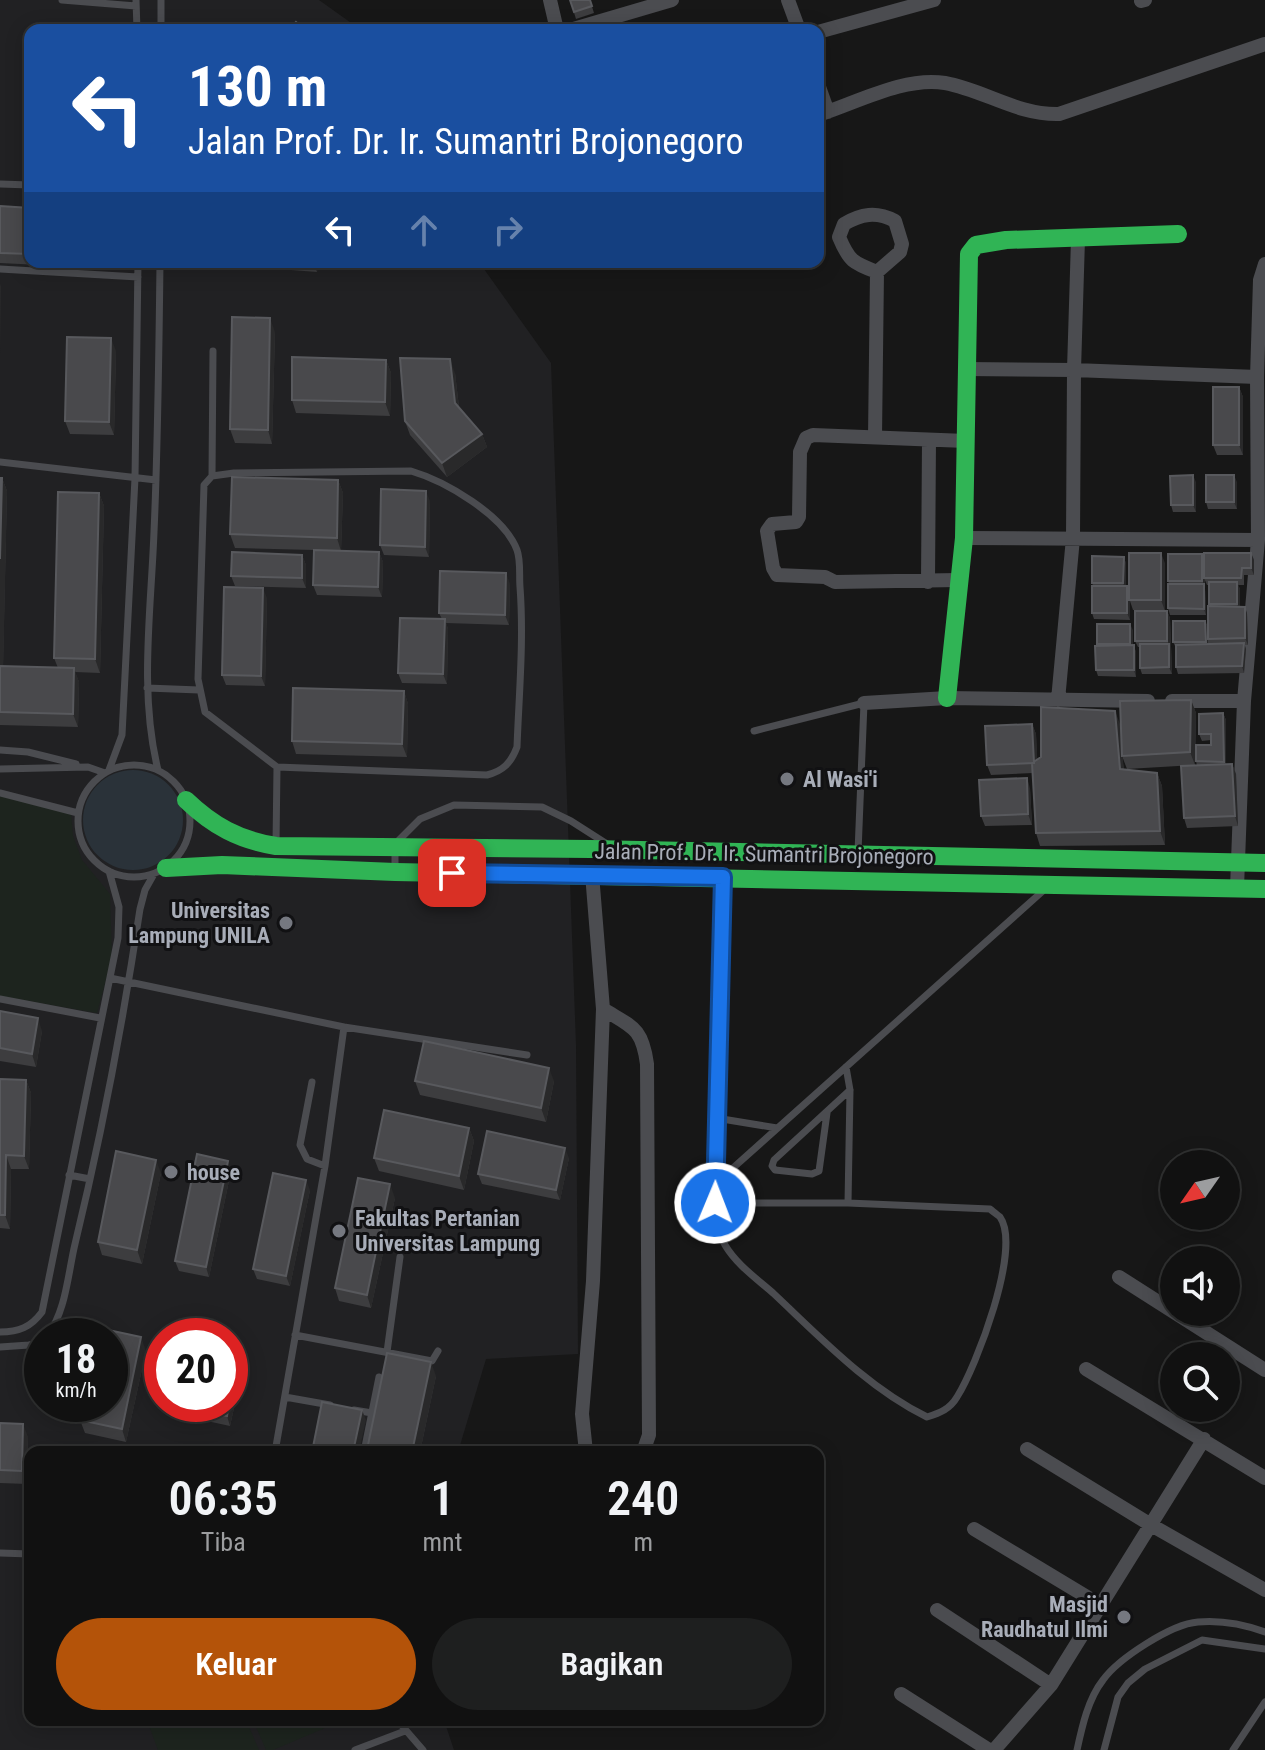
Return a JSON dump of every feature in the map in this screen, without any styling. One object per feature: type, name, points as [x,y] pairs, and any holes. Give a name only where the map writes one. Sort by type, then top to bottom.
[{"type":"street","points":[[550,0],[556,24]]},
{"type":"street","points":[[590,24],[672,0]]},
{"type":"street","points":[[788,0],[797,24]]},
{"type":"street","points":[[824,30],[925,1]]},
{"type":"street","points":[[824,113],[908,84],[940,83],[1024,110],[1059,114],[1265,44]]},
{"type":"street","points":[[875,437],[877,272],[900,252],[900,234],[895,221],[875,214],[863,215],[844,224],[839,237],[847,256],[855,264],[877,272]]},
{"type":"street","points":[[947,698],[964,538],[969,254],[976,245],[1006,240],[1178,234]]},
{"type":"street","points":[[1058,700],[1073,538],[1078,239]]},
{"type":"street","points":[[1237,888],[1244,701],[1258,540],[1257,377],[1260,280],[1265,264]]},
{"type":"street","points":[[965,369],[1257,377]]},
{"type":"street","points":[[958,580],[835,582],[825,577],[777,575],[767,531],[772,524],[796,522],[799,517],[800,452],[806,438],[813,435],[966,441]]},
{"type":"street","points":[[928,582],[929,440]]},
{"type":"street","points":[[964,538],[1258,540]]},
{"type":"street","points":[[864,703],[947,698],[1244,701]]},
{"type":"street","name":"Jalan Prof. Dr. Ir. Sumantri Brojonegoro","points":[[186,800],[230,836],[276,846],[591,849],[1265,863]]},
{"type":"street","points":[[857,880],[858,855]]},
{"type":"street","name":"Jalan Prof. Dr. Ir. Sumantri Brojonegoro","points":[[160,871],[222,865],[395,872],[1265,889]]},
{"type":"street","points":[[585,1446],[582,1414],[593,1281],[603,1009],[592,874]]},
{"type":"street","points":[[603,1009],[636,1030],[644,1043],[647,1064],[649,1435],[645,1446]]},
{"type":"street","points":[[1119,1277],[1265,1370]]},
{"type":"street","points":[[1086,1369],[1265,1478]]},
{"type":"street","points":[[901,1694],[991,1750],[1051,1685],[1204,1439]]},
{"type":"street","points":[[1027,1449],[1265,1590]]},
{"type":"street","points":[[974,1529],[1102,1606]]},
{"type":"street","points":[[937,1610],[1051,1685]]},
{"type":"lane","points":[[62,0],[136,3],[137,24]]},
{"type":"lane","points":[[161,0],[161,24]]},
{"type":"lane","points":[[0,184],[24,185]]},
{"type":"lane","points":[[107,772],[122,735],[135,478],[138,268]]},
{"type":"lane","points":[[158,770],[151,737],[147,688],[156,480],[160,268]]},
{"type":"lane","points":[[0,269],[138,277]]},
{"type":"lane","points":[[212,476],[213,351]]},
{"type":"lane","points":[[0,462],[156,480]]},
{"type":"lane","points":[[411,471],[448,486],[476,505],[507,531],[518,552],[522,608],[517,747],[511,761],[499,772],[487,775],[277,767],[205,712],[199,690],[199,586],[204,485],[212,476],[234,473],[411,471]]},
{"type":"lane","points":[[147,688],[199,690]]},
{"type":"lane","points":[[754,731],[864,703],[858,855]]},
{"type":"lane","points":[[0,750],[28,752],[107,772]]},
{"type":"lane","points":[[57,1318],[90,1179],[145,890],[183,849],[190,825],[186,800],[170,778],[158,770],[142,765],[125,765],[107,772],[92,783],[78,813],[80,836],[91,857],[109,871],[124,876],[139,877],[160,871]]},
{"type":"lane","points":[[0,769],[88,767]]},
{"type":"lane","points":[[276,846],[277,767]]},
{"type":"lane","points":[[0,793],[78,813]]},
{"type":"lane","points":[[395,872],[403,848],[420,819],[454,805],[542,807],[618,850]]},
{"type":"lane","points":[[0,1332],[24,1328],[34,1323],[42,1312],[120,925],[117,891],[109,871]]},
{"type":"lane","points":[[715,1203],[848,1203],[990,1209],[1000,1217],[1004,1227],[1004,1251],[1000,1292],[957,1398],[944,1411],[927,1417],[900,1404],[822,1339],[743,1266],[724,1244],[715,1203],[723,877]]},
{"type":"lane","points":[[715,1184],[1050,884]]},
{"type":"lane","points":[[110,978],[344,1027],[527,1055]]},
{"type":"lane","points":[[0,999],[100,1018]]},
{"type":"lane","points":[[276,1446],[325,1166],[344,1027]]},
{"type":"lane","points":[[846,1067],[850,1090],[848,1203]]},
{"type":"lane","points":[[312,1082],[300,1145],[307,1159],[325,1166]]},
{"type":"lane","points":[[827,1113],[819,1171],[812,1174],[775,1170],[772,1166],[774,1160],[850,1090]]},
{"type":"lane","points":[[716,1118],[777,1128]]},
{"type":"lane","points":[[69,1175],[90,1179]]},
{"type":"lane","points":[[387,1352],[400,1257]]},
{"type":"lane","points":[[295,1335],[432,1361],[438,1351]]},
{"type":"lane","points":[[0,1347],[24,1345]]},
{"type":"lane","points":[[365,1446],[379,1377]]},
{"type":"lane","points":[[285,1397],[372,1413]]},
{"type":"lane","points":[[0,1553],[24,1554]]},
{"type":"lane","points":[[1077,1750],[1090,1705],[1103,1679],[1129,1655],[1166,1633],[1194,1622],[1242,1624],[1265,1632]]},
{"type":"lane","points":[[1104,1750],[1118,1697],[1128,1683],[1145,1669],[1202,1640],[1265,1649]]},
{"type":"lane","points":[[1233,1750],[1265,1702]]},
{"type":"lane","points":[[401,1726],[420,1750]]},
{"type":"lane","points":[[355,1750],[405,1731]]},
{"type":"shaded area","name":"Universitas Lampung UNILA","points":[[0,0],[319,0],[353,24],[24,24],[24,268],[483,268],[551,363],[576,1045],[578,1354],[486,1359],[460,1446],[24,1446],[24,1726],[446,1726],[454,1750],[0,1750]]},
{"type":"shaded area","points":[[133,770],[152,773],[169,784],[180,801],[183,820],[180,839],[169,856],[152,867],[133,870],[114,867],[97,856],[86,839],[83,820],[86,801],[97,784],[114,773]]},
{"type":"shaded area","points":[[0,795],[71,813],[73,836],[82,860],[110,894],[112,958],[97,1013],[0,996]]},
{"type":"shaded area","points":[[149,1726],[249,1726],[259,1750],[158,1750]]},
{"type":"shaded area","points":[[256,1726],[330,1726],[273,1750],[266,1750]]},
{"type":"building","points":[[570,0],[590,0],[592,6],[574,12]]},
{"type":"building","points":[[0,206],[24,208],[24,254],[0,253]]},
{"type":"building","points":[[232,317],[270,318],[268,430],[230,429]]},
{"type":"building","points":[[67,337],[111,338],[109,422],[65,421]]},
{"type":"building","points":[[292,357],[386,360],[385,402],[292,400]]},
{"type":"building","points":[[400,358],[450,359],[455,403],[482,434],[442,463],[405,421]]},
{"type":"building","points":[[1213,387],[1239,387],[1239,445],[1213,445]]},
{"type":"building","points":[[1193,475],[1193,505],[1171,505],[1170,476]]},
{"type":"building","points":[[1206,475],[1234,475],[1234,502],[1206,502]]},
{"type":"building","points":[[232,477],[338,480],[337,538],[230,534]]},
{"type":"building","points":[[0,478],[2,478],[0,559]]},
{"type":"building","points":[[381,489],[426,491],[425,547],[380,545]]},
{"type":"building","points":[[58,492],[99,493],[95,659],[54,658]]},
{"type":"building","points":[[314,550],[379,552],[378,587],[313,585]]},
{"type":"building","points":[[232,552],[302,555],[302,578],[231,576]]},
{"type":"building","points":[[1129,553],[1161,553],[1161,600],[1129,600]]},
{"type":"building","points":[[1204,553],[1251,553],[1251,568],[1242,568],[1241,578],[1204,578]]},
{"type":"building","points":[[1168,554],[1202,554],[1202,581],[1168,581]]},
{"type":"building","points":[[1092,556],[1124,557],[1123,583],[1092,583]]},
{"type":"building","points":[[440,571],[506,573],[505,615],[439,613]]},
{"type":"building","points":[[1209,582],[1237,582],[1237,604],[1209,604]]},
{"type":"building","points":[[1168,584],[1204,584],[1204,609],[1168,608]]},
{"type":"building","points":[[1092,586],[1127,586],[1127,613],[1092,613]]},
{"type":"building","points":[[224,587],[263,588],[261,676],[222,675]]},
{"type":"building","points":[[1208,606],[1245,607],[1245,638],[1208,639]]},
{"type":"building","points":[[1135,611],[1167,611],[1167,641],[1135,641]]},
{"type":"building","points":[[400,618],[445,619],[443,674],[398,673]]},
{"type":"building","points":[[1173,621],[1205,621],[1206,642],[1173,642]]},
{"type":"building","points":[[1097,624],[1130,624],[1130,644],[1097,644]]},
{"type":"building","points":[[1244,643],[1242,666],[1176,667],[1176,645]]},
{"type":"building","points":[[1140,644],[1169,644],[1169,667],[1140,668]]},
{"type":"building","points":[[1134,645],[1134,670],[1096,670],[1095,646]]},
{"type":"building","points":[[0,666],[74,668],[73,714],[0,712]]},
{"type":"building","points":[[293,688],[404,691],[402,744],[292,741]]},
{"type":"building","points":[[1191,700],[1190,752],[1122,756],[1120,701]]},
{"type":"building","points":[[1041,707],[1115,711],[1120,769],[1157,773],[1160,831],[1036,833],[1032,763],[1041,757]]},
{"type":"building","points":[[1223,713],[1224,762],[1196,761],[1196,745],[1211,745],[1211,734],[1199,734],[1199,714]]},
{"type":"building","points":[[1032,724],[1034,763],[987,765],[985,726]]},
{"type":"building","points":[[1232,764],[1235,816],[1184,818],[1181,766]]},
{"type":"building","points":[[1027,778],[1028,814],[981,816],[979,780]]},
{"type":"building","points":[[0,1011],[38,1018],[32,1054],[0,1048]]},
{"type":"building","points":[[424,1041],[549,1068],[541,1108],[415,1081]]},
{"type":"building","points":[[0,1079],[26,1080],[24,1156],[6,1155],[5,1215],[0,1215]]},
{"type":"building","points":[[384,1110],[469,1128],[459,1176],[374,1158]]},
{"type":"building","points":[[487,1131],[565,1148],[556,1190],[478,1174]]},
{"type":"building","points":[[116,1151],[156,1160],[137,1250],[98,1242]]},
{"type":"building","points":[[197,1154],[228,1161],[206,1267],[175,1261]]},
{"type":"building","points":[[273,1173],[306,1180],[286,1276],[253,1269]]},
{"type":"building","points":[[358,1178],[390,1184],[367,1295],[335,1288]]},
{"type":"building","points":[[128,1334],[141,1337],[128,1400]]},
{"type":"building","points":[[387,1353],[431,1362],[413,1446],[368,1445]]},
{"type":"building","points":[[322,1402],[362,1410],[354,1446],[313,1446]]},
{"type":"building","points":[[89,1422],[123,1422],[122,1429]]},
{"type":"building","points":[[0,1423],[23,1424],[22,1471],[0,1470]]},
{"type":"traffic: fast","points":[[947,698],[964,538],[969,254],[976,245],[1006,240],[1178,234]]},
{"type":"traffic: fast","points":[[186,800],[227,830],[276,846],[591,849],[1265,863]]},
{"type":"traffic: fast","points":[[166,868],[222,865],[395,872],[1265,889]]},
{"type":"place","name":"Al Wasi'i","points":[[787,779]]},
{"type":"place","name":"Universitas Lampung UNILA","points":[[286,923]]},
{"type":"place","name":"house","points":[[171,1172]]},
{"type":"place","name":"Fakultas Pertanian Universitas Lampung","points":[[339,1231]]},
{"type":"place","name":"Masjid Raudhatul Ilmi","points":[[1124,1617]]},
{"type":"route","points":[[452,873],[723,877],[715,1203]]}]
